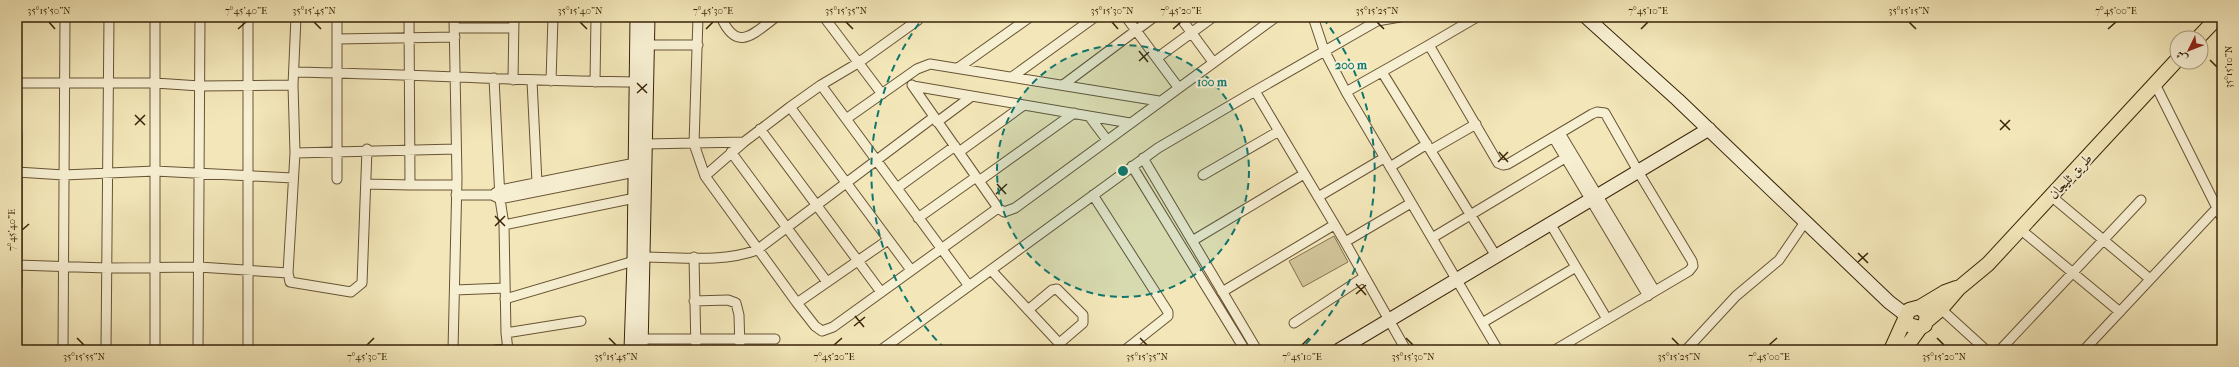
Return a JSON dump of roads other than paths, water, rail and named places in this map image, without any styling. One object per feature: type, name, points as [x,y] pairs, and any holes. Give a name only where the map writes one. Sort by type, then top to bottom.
[{"type":"main road","points":[[636,344],[640,167],[636,82],[637,17]]},
{"type":"main road","points":[[639,259],[635,198],[640,167],[646,144],[648,17]]},
{"type":"main road","points":[[1586,17],[1711,132],[1906,317],[1909,325],[1924,324],[1927,314],[1920,307],[1909,310],[1906,317],[1891,350]]},
{"type":"main road","points":[[2206,30],[2218,17]]},
{"type":"main road","name":"طريق ثليجان","points":[[1904,350],[1924,324],[1940,309],[1958,288],[1988,264],[2169,69]]},
{"type":"main road","points":[[1459,283],[1496,256],[1596,201],[1711,132]]},
{"type":"main road","points":[[1339,350],[1391,323],[1554,230],[1596,201]]},
{"type":"main road","name":"طريق ثليجان","points":[[1920,307],[1945,292],[1958,288]]},
{"type":"main road","points":[[1355,350],[1391,323]]},
{"type":"street","points":[[63,350],[65,17]]},
{"type":"street","points":[[106,350],[109,17]]},
{"type":"street","points":[[155,17],[155,350]]},
{"type":"street","points":[[198,350],[200,17]]},
{"type":"street","points":[[248,17],[248,350]]},
{"type":"street","points":[[296,17],[293,85],[295,153],[288,273],[291,283],[351,292],[359,288],[364,278],[367,150]]},
{"type":"street","points":[[336,179],[337,17]]},
{"type":"street","points":[[410,17],[410,185]]},
{"type":"street","points":[[453,350],[456,195],[454,17]]},
{"type":"street","points":[[513,80],[514,17]]},
{"type":"street","points":[[551,81],[553,17]]},
{"type":"street","points":[[595,82],[596,17]]},
{"type":"street","points":[[698,17],[694,144],[705,176],[757,250],[797,303],[815,326],[822,331],[833,327],[998,208]]},
{"type":"street","points":[[721,17],[730,33],[737,38],[744,38],[776,17]]},
{"type":"street","points":[[824,17],[882,94]]},
{"type":"street","points":[[958,68],[1030,17]]},
{"type":"street","points":[[1012,77],[1095,17]]},
{"type":"street","points":[[1126,17],[1178,87]]},
{"type":"street","points":[[1063,85],[1154,17]]},
{"type":"street","points":[[1180,17],[1213,62]]},
{"type":"street","points":[[1157,58],[1214,17]]},
{"type":"street","points":[[1259,17],[1264,25]]},
{"type":"street","points":[[906,77],[998,208],[1004,212],[1015,208],[1130,122],[1276,17]]},
{"type":"street","points":[[1312,17],[1324,50],[1346,92],[1498,350]]},
{"type":"street","points":[[881,350],[892,347],[990,270],[1143,158],[1209,116],[1255,91],[1324,50],[1377,21],[1400,17]]},
{"type":"street","points":[[1346,92],[1477,17]]},
{"type":"street","points":[[705,176],[731,152],[760,129],[821,85],[858,63],[920,18]]},
{"type":"street","points":[[337,39],[410,39],[455,32],[514,28]]},
{"type":"street","points":[[648,45],[698,45]]},
{"type":"street","points":[[1429,45],[1498,163],[1503,165],[1508,164],[1597,112],[1605,113],[1640,175],[1692,261],[1693,266],[1689,271],[1555,350]]},
{"type":"street","points":[[846,119],[924,65],[930,64],[1159,101]]},
{"type":"street","points":[[294,72],[409,74],[532,81],[636,82]]},
{"type":"street","points":[[1382,72],[1496,256]]},
{"type":"street","points":[[494,78],[497,195],[504,225],[506,333],[508,349],[495,350]]},
{"type":"street","points":[[532,81],[537,183]]},
{"type":"street","points":[[17,83],[155,82],[200,86],[248,84],[293,85]]},
{"type":"street","points":[[2155,84],[2222,218]]},
{"type":"street","points":[[821,85],[969,286]]},
{"type":"street","points":[[913,86],[1130,122]]},
{"type":"street","points":[[1255,91],[1345,242],[1406,350]]},
{"type":"street","points":[[505,299],[639,259],[743,255],[757,250],[877,161],[936,119],[972,96]]},
{"type":"street","points":[[897,188],[1024,104]]},
{"type":"street","points":[[790,107],[848,183],[910,270]]},
{"type":"street","points":[[918,218],[1074,113]]},
{"type":"street","points":[[1089,116],[1107,140]]},
{"type":"street","points":[[1390,168],[1476,124]]},
{"type":"street","points":[[760,129],[881,292]]},
{"type":"street","points":[[1203,175],[1279,131]]},
{"type":"street","points":[[17,134],[17,286]]},
{"type":"street","points":[[1557,135],[1565,158],[1596,201]]},
{"type":"street","points":[[1557,135],[1652,293]]},
{"type":"street","points":[[646,144],[744,142]]},
{"type":"street","points":[[295,153],[410,148],[456,149]]},
{"type":"street","points":[[731,152],[788,226],[827,282]]},
{"type":"street","points":[[1143,158],[1257,350]]},
{"type":"street","points":[[1318,197],[1384,158]]},
{"type":"street","points":[[1432,238],[1565,158]]},
{"type":"street","points":[[1132,166],[1245,350]]},
{"type":"street","points":[[497,195],[537,183],[640,167]]},
{"type":"street","points":[[456,195],[497,195],[640,167]]},
{"type":"street","points":[[17,172],[64,175],[155,171],[200,175],[294,178]]},
{"type":"street","points":[[1192,241],[1304,174]]},
{"type":"street","points":[[366,184],[456,185]]},
{"type":"street","points":[[1093,195],[1168,312],[1168,316],[1125,350]]},
{"type":"street","points":[[2051,196],[2150,279]]},
{"type":"street","points":[[504,225],[635,198]]},
{"type":"street","points":[[2000,350],[2141,200]]},
{"type":"street","points":[[1345,242],[1411,203]]},
{"type":"street","points":[[2084,350],[2217,208]]},
{"type":"street","points":[[1686,350],[1736,296],[1779,260],[1805,222]]},
{"type":"street","points":[[1222,292],[1334,225]]},
{"type":"street","points":[[2020,229],[2120,312]]},
{"type":"street","points":[[1554,230],[1607,319]]},
{"type":"street","points":[[797,303],[888,240]]},
{"type":"street","points":[[694,257],[696,350]]},
{"type":"street","points":[[17,265],[107,268],[199,267],[247,269],[288,273]]},
{"type":"street","points":[[1482,323],[1576,267]]},
{"type":"street","points":[[990,270],[1028,310],[1060,342],[1083,323],[1084,320],[1083,315],[1057,289],[1052,290],[1028,310]]},
{"type":"street","points":[[1294,323],[1364,277]]},
{"type":"street","points":[[455,290],[505,288]]},
{"type":"street","points":[[694,301],[728,300],[736,303],[739,314],[740,350]]},
{"type":"street","points":[[1940,309],[1986,350]]},
{"type":"street","points":[[506,333],[581,321]]},
{"type":"street","points":[[636,344],[695,339],[775,339]]}]
